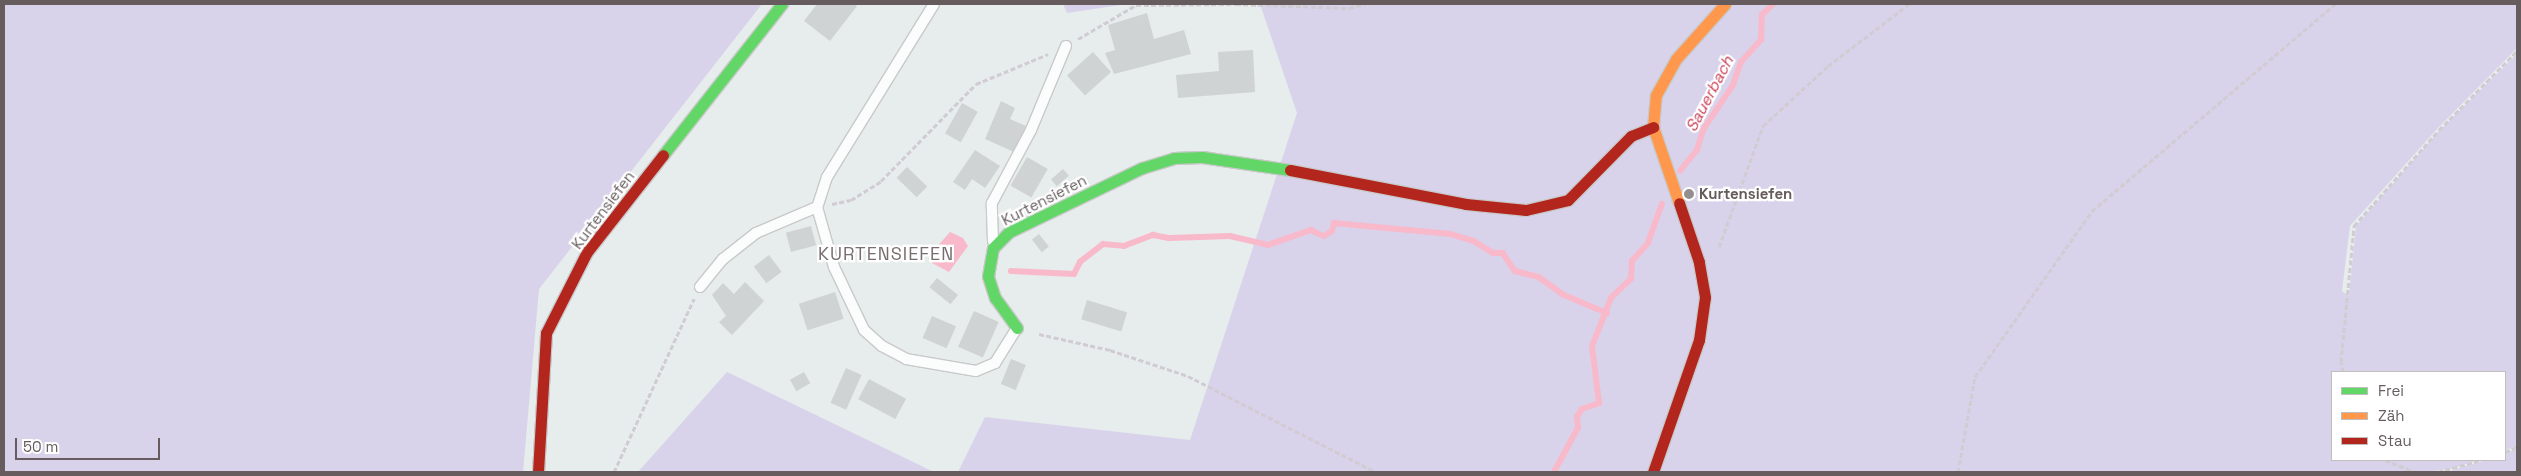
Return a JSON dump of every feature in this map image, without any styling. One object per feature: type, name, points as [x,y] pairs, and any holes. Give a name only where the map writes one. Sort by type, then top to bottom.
[{"type":"street","name":"Kurtensiefen","points":[[538,472],[546,333],[587,252],[782,4]]},
{"type":"street","points":[[1653,472],[1699,340],[1705,297],[1699,262],[1653,127],[1656,95],[1676,59],[1725,4]]},
{"type":"street","name":"Kurtensiefen","points":[[993,248],[1009,232],[1142,168],[1174,158],[1202,157],[1304,172],[1466,204],[1526,210],[1568,200],[1631,136],[1653,127]]},
{"type":"street","points":[[993,248],[988,276],[995,298],[1016,328]]},
{"type":"lane","points":[[934,4],[828,177],[816,207],[842,285],[864,330],[882,346],[906,359],[976,371],[995,363],[1016,328]]},
{"type":"lane","points":[[993,248],[992,203],[1031,130],[1066,46]]},
{"type":"lane","points":[[700,287],[724,259],[756,233],[816,207]]},
{"type":"path","points":[[816,207],[851,200],[881,181],[976,84],[1066,46],[1136,5],[1236,4],[1349,8],[1366,4]]},
{"type":"path","points":[[1699,262],[1717,253],[1763,126],[1828,66],[1909,4]]},
{"type":"path","points":[[1958,472],[1975,377],[2092,211],[2335,4]]},
{"type":"path","points":[[2343,371],[2341,362],[2354,226],[2438,130],[2517,51]]},
{"type":"path","points":[[614,472],[700,287]]},
{"type":"path","points":[[1016,328],[1110,350],[1188,376],[1376,472]]},
{"type":"path","points":[[2388,461],[2415,472]]},
{"type":"path","points":[[2438,472],[2478,461]]},
{"type":"shaded area","points":[[4,4],[762,4],[539,289],[523,472],[4,472]]},
{"type":"shaded area","points":[[1063,4],[1127,4],[1067,13]]},
{"type":"shaded area","points":[[1260,4],[2517,4],[2517,48],[2437,129],[2350,226],[2342,291],[2349,296],[2356,226],[2439,131],[2517,54],[2517,446],[2506,450],[2506,371],[2331,371],[2331,461],[2475,461],[2454,468],[2428,472],[958,472],[985,417],[1190,440],[1297,113]]},
{"type":"shaded area","points":[[950,232],[963,238],[968,246],[949,272],[932,263],[929,256]]},
{"type":"shaded area","points":[[727,372],[934,472],[638,472]]},
{"type":"shaded area","points":[[2517,449],[2517,472],[2447,472],[2483,461],[2506,461],[2506,453]]},
{"type":"building","points":[[817,4],[854,4],[857,6],[830,41],[804,21]]},
{"type":"building","points":[[1147,13],[1154,39],[1184,30],[1191,54],[1114,74],[1105,53],[1115,50],[1108,25]]},
{"type":"building","points":[[1253,50],[1255,92],[1178,98],[1176,75],[1219,71],[1218,52]]},
{"type":"building","points":[[1093,52],[1111,72],[1085,95],[1067,75]]},
{"type":"building","points":[[1001,101],[1015,108],[1010,119],[1026,126],[1014,152],[985,139]]},
{"type":"building","points":[[962,103],[978,112],[961,142],[945,134]]},
{"type":"building","points":[[975,150],[1000,166],[985,188],[972,179],[965,190],[953,182]]},
{"type":"building","points":[[1027,157],[1048,169],[1031,198],[1010,186]]},
{"type":"building","points":[[907,167],[927,186],[917,197],[897,178]]},
{"type":"building","points":[[1063,169],[1069,176],[1057,186],[1051,179]]},
{"type":"building","points":[[811,226],[816,245],[791,252],[786,233]]},
{"type":"building","points":[[1039,234],[1049,247],[1042,252],[1032,240]]},
{"type":"building","points":[[769,255],[782,272],[766,283],[754,266]]},
{"type":"building","points":[[937,278],[958,295],[950,304],[929,287]]},
{"type":"building","points":[[745,282],[764,301],[732,335],[719,322],[726,316],[712,295],[723,283],[734,294]]},
{"type":"building","points":[[835,292],[844,319],[808,330],[799,304]]},
{"type":"building","points":[[1087,300],[1127,312],[1121,331],[1081,319]]},
{"type":"building","points":[[974,311],[999,322],[983,358],[958,347]]},
{"type":"building","points":[[932,316],[956,326],[947,348],[923,338]]},
{"type":"building","points":[[1011,359],[1026,365],[1016,390],[1001,384]]},
{"type":"building","points":[[846,368],[862,375],[846,410],[831,403]]},
{"type":"building","points":[[804,372],[810,383],[796,391],[790,380]]},
{"type":"building","points":[[869,379],[906,399],[895,419],[858,399]]},
{"type":"waterway","name":"Sauerbach","points":[[1680,171],[1697,150],[1703,130],[1733,85],[1741,62],[1761,40],[1762,15],[1773,4]]},
{"type":"waterway","name":"Sauerbach","points":[[1554,472],[1578,428],[1577,417],[1582,409],[1599,403],[1592,346],[1611,298],[1631,279],[1632,261],[1648,243],[1662,204]]},
{"type":"waterway","points":[[1011,271],[1074,274],[1080,262],[1103,244],[1124,246],[1153,235],[1169,238],[1230,236],[1268,245],[1311,230],[1324,236],[1332,231],[1334,223],[1450,234],[1474,241],[1493,253],[1503,253],[1515,271],[1539,277],[1562,294],[1607,313]]},
{"type":"traffic: fast","points":[[663,155],[782,4]]},
{"type":"traffic: fast","points":[[1017,328],[995,298],[988,276],[993,248],[1009,232],[1142,168],[1174,158],[1202,157],[1290,170]]},
{"type":"traffic: slow","points":[[1679,203],[1653,127],[1656,95],[1676,59],[1725,4]]},
{"type":"traffic: jam","points":[[1290,170],[1466,204],[1526,210],[1568,200],[1631,136],[1653,127]]},
{"type":"traffic: jam","points":[[538,472],[546,333],[587,252],[663,155]]},
{"type":"traffic: jam","points":[[1653,472],[1699,340],[1705,297],[1699,262],[1679,203]]},
{"type":"place","name":"Kurtensiefen","points":[[1689,194]]},
{"type":"district","name":"KURTENSIEFEN","points":[[886,254]]}]
